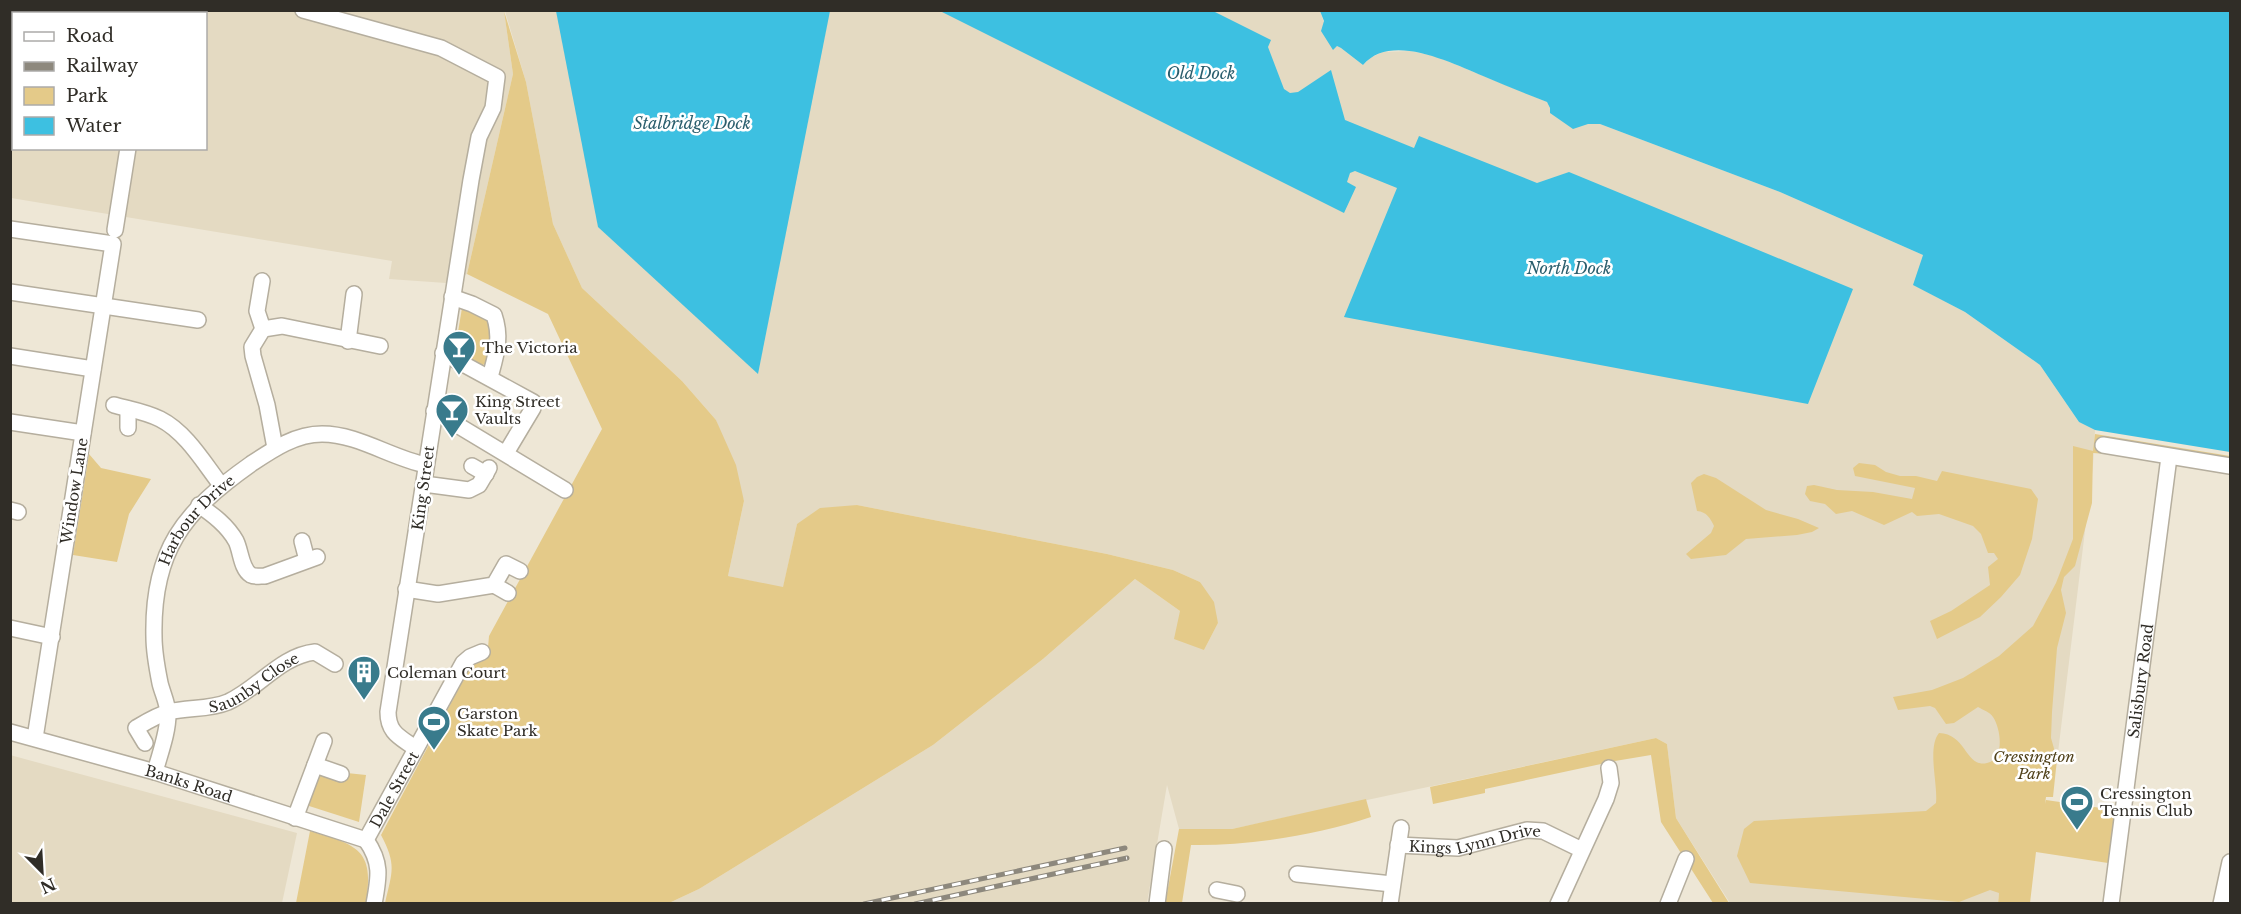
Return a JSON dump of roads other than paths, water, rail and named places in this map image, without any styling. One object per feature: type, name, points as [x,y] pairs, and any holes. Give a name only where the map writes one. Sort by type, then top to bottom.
[{"type":"street","name":"King Street","points":[[303,10],[441,48],[497,77],[493,108],[479,137],[406,589],[388,722],[394,733],[415,748]]},
{"type":"street","name":"Window Lane","points":[[35,738],[128,150]]},
{"type":"street","points":[[10,229],[114,237]]},
{"type":"street","points":[[262,281],[257,311],[263,329]]},
{"type":"street","points":[[10,292],[198,320]]},
{"type":"street","points":[[348,341],[354,294]]},
{"type":"street","points":[[452,297],[494,315],[499,328],[500,342],[490,377]]},
{"type":"street","points":[[275,448],[252,347],[263,329],[282,326],[380,346]]},
{"type":"street","points":[[443,353],[533,402],[533,408],[506,453]]},
{"type":"street","points":[[10,356],[93,369]]},
{"type":"street","points":[[128,428],[121,407],[159,418],[171,426],[190,446],[221,485]]},
{"type":"street","points":[[434,411],[506,453],[562,482]]},
{"type":"street","points":[[10,422],[83,433]]},
{"type":"street","name":"Harbour Drive","points":[[155,772],[168,712],[156,661],[155,604],[164,563],[173,540],[199,505],[221,485],[275,448],[301,437],[321,434],[344,437],[411,462],[426,465]]},
{"type":"street","points":[[2103,445],[2230,466]]},
{"type":"street","name":"Salisbury Road","points":[[2111,903],[2169,457]]},
{"type":"street","points":[[424,484],[469,490],[479,485],[487,471],[472,466]]},
{"type":"street","points":[[199,505],[222,522],[237,542],[245,568],[251,575],[265,576],[312,559],[302,541]]},
{"type":"street","points":[[494,585],[506,564],[520,571]]},
{"type":"street","points":[[406,589],[438,594],[494,585],[508,593]]},
{"type":"street","points":[[10,628],[52,637]]},
{"type":"street","name":"Saunby Close","points":[[168,712],[212,707],[231,701],[292,657],[315,652],[335,664]]},
{"type":"street","name":"Dale Street","points":[[366,840],[463,663],[482,652]]},
{"type":"street","points":[[145,743],[131,729],[168,712]]},
{"type":"street","name":"Banks Road","points":[[10,732],[155,772],[366,840]]},
{"type":"street","points":[[295,818],[324,741]]},
{"type":"street","points":[[315,765],[341,774]]},
{"type":"street","points":[[1558,903],[1606,799],[1611,783],[1609,768]]},
{"type":"street","name":"Kings Lynn Drive","points":[[1390,903],[1401,828]]},
{"type":"street","name":"Kings Lynn Drive","points":[[1398,845],[1458,848],[1527,830],[1543,831],[1582,850]]},
{"type":"street","points":[[366,840],[375,854],[379,868],[374,903]]},
{"type":"street","points":[[1157,903],[1164,849]]},
{"type":"street","points":[[1668,903],[1686,859]]},
{"type":"street","points":[[2221,903],[2230,862]]},
{"type":"street","points":[[1297,874],[1392,884]]},
{"type":"water","name":"Stalbridge Dock","points":[[556,11],[830,11],[758,374],[598,227]]},
{"type":"water","name":"North Dock","points":[[940,11],[1213,11],[1271,40],[1268,47],[1284,89],[1290,93],[1298,92],[1331,70],[1345,120],[1414,148],[1419,136],[1537,183],[1569,172],[1853,289],[1808,404],[1344,317],[1397,188],[1355,171],[1350,173],[1347,182],[1356,187],[1344,213]]},
{"type":"water","points":[[1320,11],[2230,11],[2230,452],[2095,430],[2079,422],[2040,365],[1965,312],[1913,285],[1923,255],[1780,192],[1600,124],[1588,124],[1573,129],[1550,113],[1547,102],[1438,58],[1422,53],[1389,51],[1375,55],[1363,65],[1337,46],[1333,50],[1321,31],[1324,21]]},
{"type":"railway","points":[[864,904],[1125,848]]},
{"type":"railway","points":[[915,904],[1127,858]]},
{"type":"place","name":"The Victoria","points":[[459,376]]},
{"type":"place","name":"King Street Vaults","points":[[452,439]]},
{"type":"place","name":"Coleman Court","points":[[364,701]]},
{"type":"place","name":"Garston Skate Park","points":[[434,751]]},
{"type":"place","name":"Cressington Tennis Club","points":[[2077,831]]},
{"type":"water label","name":"Old Dock","points":[[1201,73]]},
{"type":"park label","name":"Cressington Park","points":[[2034,764]]}]
